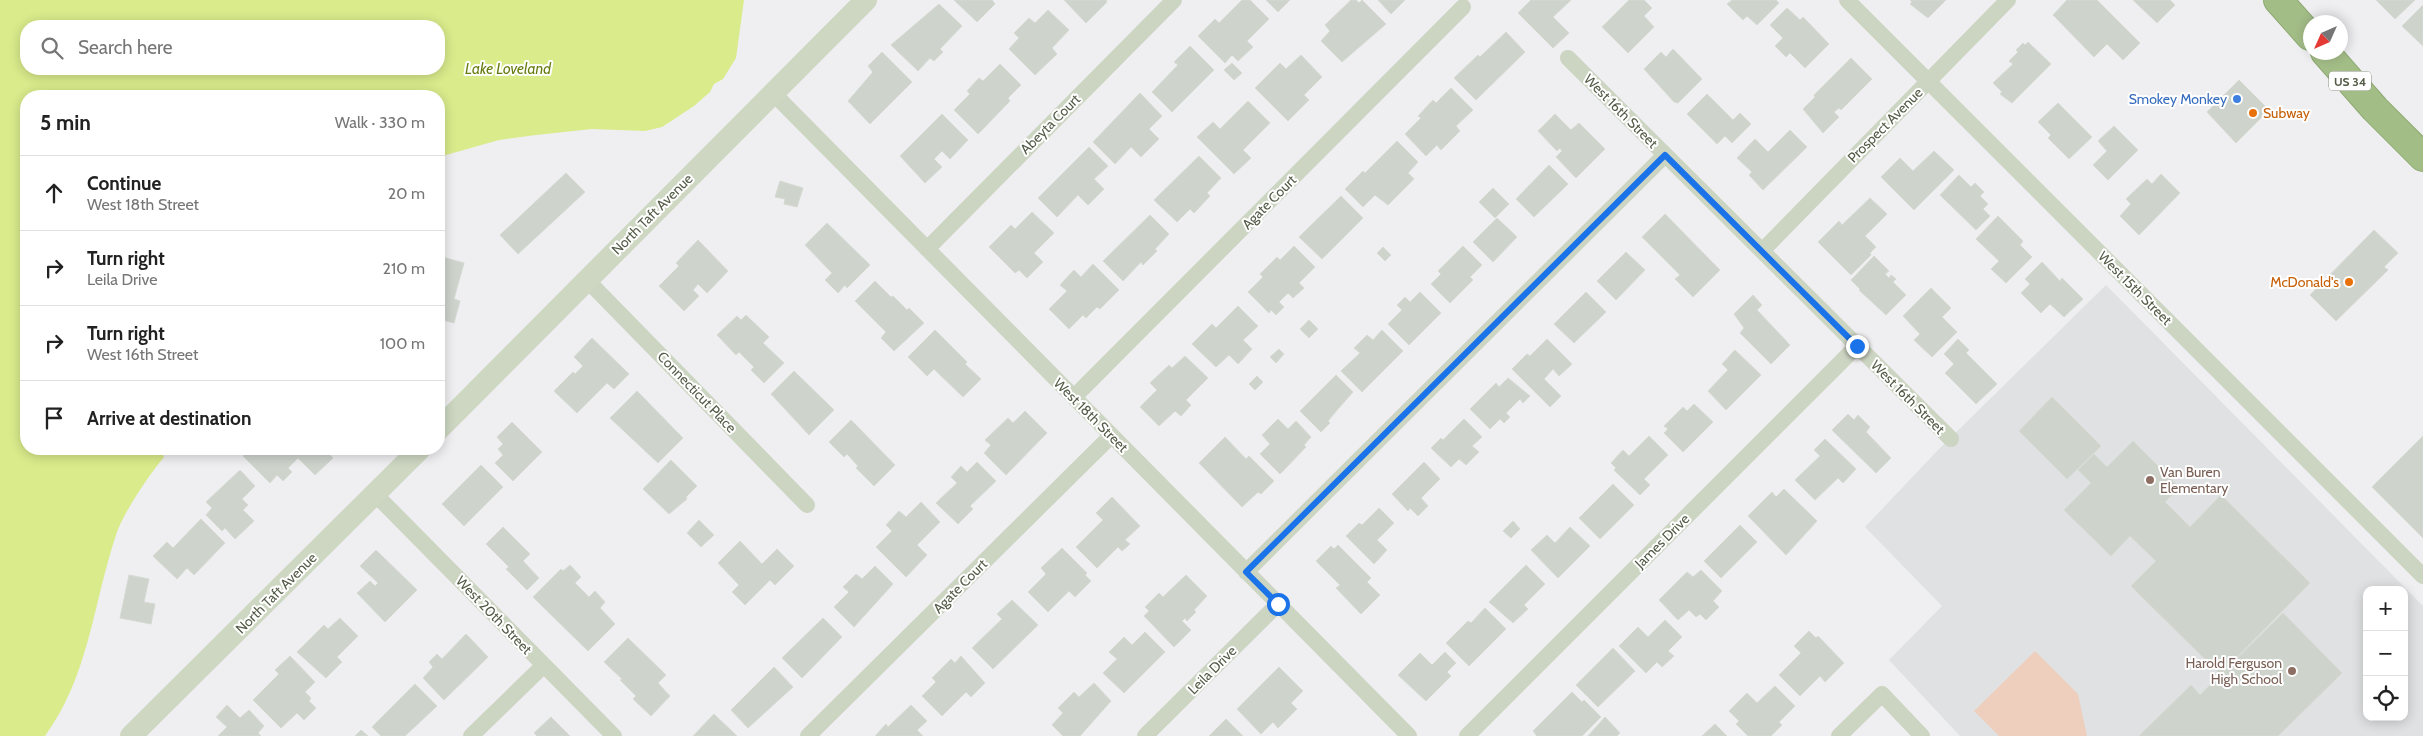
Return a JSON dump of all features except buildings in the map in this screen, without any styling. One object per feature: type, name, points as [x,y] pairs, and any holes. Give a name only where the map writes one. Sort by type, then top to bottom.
[{"type":"highway","points":[[2278,0],[2303,28]]},
{"type":"highway","name":"US 34","points":[[2332,60],[2375,109],[2423,157]]},
{"type":"main road","name":"North Taft Avenue","points":[[445,424],[866,0]]},
{"type":"main road","name":"North Taft Avenue","points":[[131,736],[414,455]]},
{"type":"street","name":"Abeyta Court","points":[[927,249],[1174,0]]},
{"type":"street","name":"West 15th Street","points":[[1847,0],[2423,576]]},
{"type":"street","name":"Prospect Avenue","points":[[1762,251],[2008,0]]},
{"type":"street","name":"Agate Court","points":[[1074,398],[1463,7]]},
{"type":"street","name":"West 16th Street","points":[[1568,58],[1951,439]]},
{"type":"street","name":"West 18th Street","points":[[773,93],[1409,736]]},
{"type":"street","points":[[1246,572],[1665,155]]},
{"type":"street","name":"Connecticut Place","points":[[587,280],[807,505]]},
{"type":"street","name":"James Drive","points":[[1467,736],[1857,346]]},
{"type":"street","name":"Agate Court","points":[[808,736],[1111,436]]},
{"type":"street","name":"West 20th Street","points":[[375,494],[614,736]]},
{"type":"street","name":"Leila Drive","points":[[1145,736],[1278,604]]},
{"type":"street","points":[[472,736],[544,665]]},
{"type":"street","points":[[1839,736],[1882,694],[1922,736]]},
{"type":"shaded area","points":[[2106,285],[2403,586],[2363,586],[2363,721],[2408,721],[2408,591],[2423,606],[2423,736],[1960,736],[1889,660],[1942,606],[1865,527],[1938,450]]},
{"type":"shaded area","points":[[2035,651],[2078,694],[2087,736],[1999,736],[1974,711]]},
{"type":"water","name":"Lake Loveland","points":[[0,0],[744,0],[736,58],[723,79],[714,84],[710,92],[694,106],[662,127],[645,131],[592,129],[536,135],[499,140],[445,155],[445,90],[20,90],[20,455],[163,455],[164,457],[137,494],[119,526],[81,664],[60,713],[45,736],[0,736]]},
{"type":"place","name":"Smokey Monkey","points":[[2237,99]]},
{"type":"place","name":"Subway","points":[[2253,113]]},
{"type":"place","name":"McDonald's","points":[[2349,282]]},
{"type":"place","name":"Van Buren Elementary","points":[[2150,480]]},
{"type":"place","name":"Harold Ferguson High School","points":[[2292,671]]},
{"type":"route","points":[[1278,604],[1246,572],[1665,155],[1857,346]]}]
